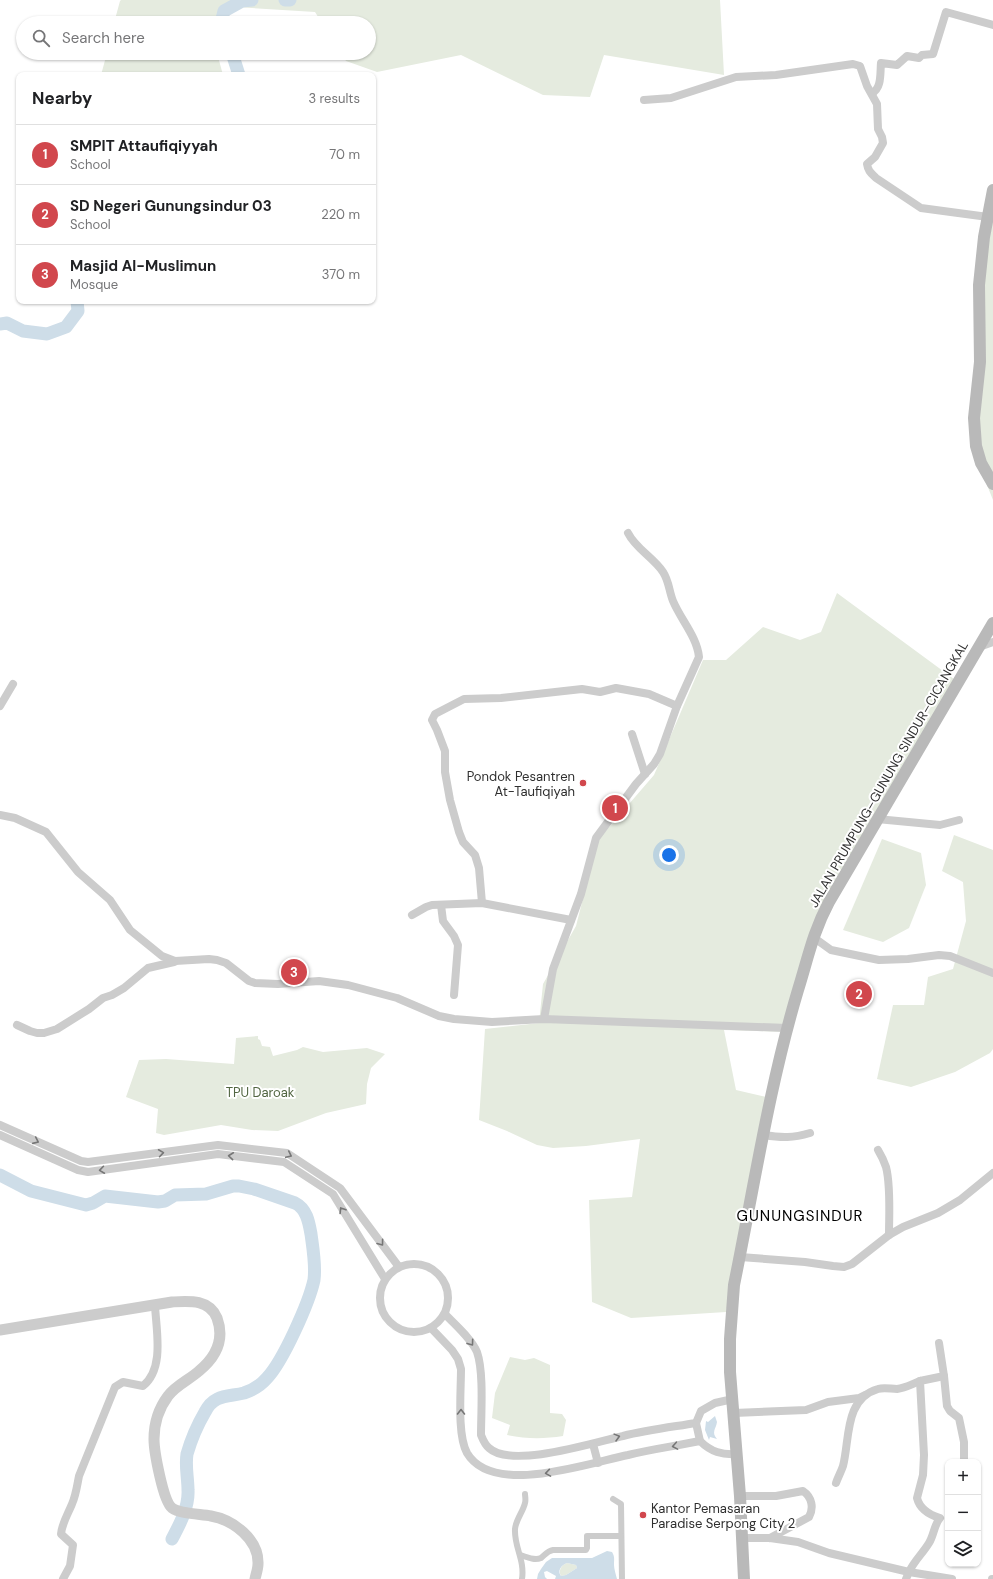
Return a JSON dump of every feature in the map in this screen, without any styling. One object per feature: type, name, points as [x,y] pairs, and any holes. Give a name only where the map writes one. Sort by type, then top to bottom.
[{"type":"main road","points":[[993,190],[984,237],[979,285],[980,362],[974,418],[976,446],[981,463],[993,484]]},
{"type":"main road","name":"JALAN PRUMPUNG–GUNUNG SINDUR–CICANGKAL","points":[[744,1579],[740,1496],[730,1372],[730,1339],[734,1285],[771,1094],[787,1028],[813,937],[829,902],[993,623]]},
{"type":"street","points":[[872,93],[876,91],[878,87],[881,63],[897,66],[907,56],[919,58],[922,55],[933,54],[946,12],[993,26]]},
{"type":"street","points":[[644,100],[671,98],[736,77],[776,75],[853,64],[860,66],[867,86],[877,104],[878,129],[883,143],[875,157],[867,164],[870,173],[922,208],[988,217]]},
{"type":"street","points":[[544,1019],[553,969],[563,938],[581,894],[596,838],[660,754],[677,706],[700,657],[698,649],[676,608],[668,581],[663,572],[633,542],[628,533]]},
{"type":"street","points":[[978,647],[993,642]]},
{"type":"street","points":[[0,706],[13,684]]},
{"type":"street","points":[[482,903],[479,868],[475,855],[463,842],[458,832],[450,800],[445,751],[432,720],[435,714],[464,699],[502,698],[582,689],[600,692],[616,688],[649,694],[677,706]]},
{"type":"street","points":[[632,734],[645,774]]},
{"type":"street","points":[[0,815],[16,818],[36,826],[46,832],[78,872],[110,900],[130,930],[162,956],[175,962]]},
{"type":"street","points":[[877,819],[940,825],[959,820]]},
{"type":"street","points":[[412,915],[426,906],[482,903],[571,920]]},
{"type":"street","points":[[441,905],[443,921],[454,936],[458,945],[454,995]]},
{"type":"street","points":[[813,937],[831,950],[879,960],[908,959],[939,955],[950,956],[993,974]]},
{"type":"street","points":[[17,1025],[30,1032],[38,1033],[44,1033],[57,1029],[89,1010],[104,998],[124,988],[148,968],[175,962],[209,959],[226,963],[249,981],[255,983],[278,984],[319,981],[348,985],[397,998],[439,1016],[454,1018],[492,1022],[544,1019],[787,1028]]},
{"type":"street","points":[[0,1125],[81,1161],[88,1162],[218,1145],[287,1153],[340,1188],[399,1267]]},
{"type":"street","points":[[764,1134],[777,1137],[794,1137],[810,1133]]},
{"type":"street","points":[[0,1135],[78,1170],[88,1172],[218,1154],[284,1162],[333,1194],[385,1279]]},
{"type":"street","points":[[878,1150],[886,1166],[887,1173],[889,1235]]},
{"type":"street","points":[[740,1257],[844,1267],[852,1264],[889,1235],[903,1227],[938,1213],[955,1203],[993,1173]]},
{"type":"street","points":[[415,1263],[433,1269],[446,1285],[448,1304],[445,1314],[439,1322],[423,1332],[404,1332],[396,1328],[388,1322],[383,1314],[380,1301],[381,1287],[385,1279],[399,1267],[415,1263]]},
{"type":"street","points":[[0,1330],[155,1305],[191,1301],[205,1304],[211,1309],[216,1316],[220,1331],[219,1344],[215,1352],[199,1371],[174,1389],[167,1397],[158,1416],[155,1427],[155,1449],[164,1495],[169,1504],[177,1510],[218,1517],[235,1525],[252,1544],[258,1559],[258,1569],[255,1579]]},
{"type":"street","points":[[63,1579],[70,1566],[72,1545],[61,1534],[62,1525],[77,1490],[79,1476],[115,1387],[123,1382],[143,1386],[149,1380],[157,1358],[155,1305]]},
{"type":"street","points":[[445,1314],[476,1350],[480,1366],[481,1435],[484,1443],[489,1448],[505,1455],[543,1455],[623,1436],[696,1422]]},
{"type":"street","points":[[431,1328],[458,1359],[461,1369],[462,1440],[467,1453],[476,1463],[485,1469],[502,1474],[545,1474],[628,1455],[700,1442]]},
{"type":"street","points":[[939,1343],[944,1376],[946,1406],[959,1418],[964,1442],[964,1459]]},
{"type":"street","points":[[734,1413],[806,1410],[828,1402],[859,1398],[879,1389],[896,1389],[906,1387],[920,1381],[944,1376]]},
{"type":"street","points":[[908,1575],[913,1564],[933,1536],[940,1518],[923,1509],[917,1498],[923,1475],[924,1455],[920,1381]]},
{"type":"street","points":[[836,1483],[843,1465],[850,1421],[854,1410],[866,1395]]},
{"type":"street","points":[[733,1399],[715,1403],[701,1411],[696,1422],[700,1442],[709,1450],[725,1455],[737,1454]]},
{"type":"street","points":[[593,1444],[598,1463]]},
{"type":"street","points":[[740,1496],[776,1496],[802,1491],[807,1494],[812,1501],[812,1512],[809,1517],[770,1538]]},
{"type":"street","points":[[522,1579],[523,1566],[515,1539],[515,1528],[517,1518],[526,1503],[525,1494]]},
{"type":"street","points":[[613,1499],[621,1504],[622,1579]]},
{"type":"street","points":[[520,1555],[533,1559],[540,1558],[549,1551],[553,1550],[586,1550],[587,1536],[621,1536]]},
{"type":"street","points":[[742,1538],[770,1538],[798,1542],[829,1553],[908,1575],[952,1579]]},
{"type":"green space","points":[[720,0],[724,75],[604,55],[590,97],[543,95],[461,55],[377,72],[346,61],[376,60],[376,16],[318,16],[315,12],[220,6],[218,16],[116,16],[120,1]]},
{"type":"green space","points":[[105,60],[219,60],[222,72],[102,72]]},
{"type":"green space","points":[[993,186],[993,500],[979,465],[983,259]]},
{"type":"green space","points":[[837,593],[958,682],[816,930],[788,1032],[724,1030],[736,1090],[771,1098],[726,1312],[631,1318],[592,1302],[589,1200],[632,1197],[640,1139],[586,1146],[553,1148],[537,1145],[479,1120],[485,1029],[539,1023],[543,984],[576,926],[598,840],[654,775],[703,660],[726,660],[763,627],[800,640],[821,632]]},
{"type":"green space","points":[[954,835],[993,850],[993,1049],[990,1053],[955,1072],[911,1087],[877,1079],[893,1005],[924,1005],[928,977],[953,969],[966,921],[963,882],[942,871]]},
{"type":"green space","points":[[882,839],[921,853],[926,885],[909,928],[883,942],[843,930]]},
{"type":"green space","name":"TPU Daroak","points":[[258,1036],[262,1046],[270,1047],[273,1056],[303,1047],[323,1052],[367,1048],[385,1054],[371,1068],[367,1084],[366,1104],[326,1113],[278,1131],[252,1130],[221,1125],[164,1135],[156,1133],[158,1109],[126,1097],[139,1060],[166,1059],[234,1064],[236,1038]]},
{"type":"green space","points":[[510,1357],[525,1360],[534,1358],[550,1365],[550,1413],[562,1414],[566,1420],[563,1436],[535,1438],[507,1435],[510,1425],[492,1418],[495,1393]]},
{"type":"green space","points":[[567,1563],[576,1565],[577,1568],[566,1575],[561,1576],[561,1568]]},
{"type":"shaded area","points":[[715,1416],[717,1422],[714,1434],[717,1439],[710,1437],[709,1440],[705,1430],[706,1421],[708,1422]]},
{"type":"shaded area","points":[[607,1551],[612,1552],[617,1579],[555,1579],[556,1576],[547,1571],[544,1572],[547,1579],[537,1579],[538,1574],[546,1562],[552,1558],[592,1558]],"holes":[[[567,1563],[576,1565],[577,1568],[566,1575],[561,1576],[559,1572],[563,1565]]]},
{"type":"waterway","points":[[223,16],[224,11],[242,1],[252,0]]},
{"type":"waterway","points":[[285,0],[290,0]]},
{"type":"waterway","points":[[234,60],[238,72]]},
{"type":"waterway","points":[[0,324],[7,323],[23,331],[47,334],[66,327],[78,311],[77,304]]},
{"type":"waterway","points":[[0,1175],[31,1191],[86,1205],[105,1196],[158,1202],[165,1201],[175,1195],[206,1194],[233,1186],[239,1186],[254,1189],[295,1203],[302,1209],[307,1217],[313,1245],[315,1274],[307,1303],[288,1346],[265,1381],[247,1392],[217,1399],[205,1412],[195,1432],[187,1454],[187,1503],[181,1521],[172,1539]]},
{"type":"place","name":"Pondok Pesantren At-Taufiqiyah","points":[[583,783]]},
{"type":"place","name":"SMPIT Attaufiqiyyah","points":[[615,808]]},
{"type":"place","name":"Masjid Al-Muslimun","points":[[294,972]]},
{"type":"place","name":"SD Negeri Gunungsindur 03","points":[[859,994]]},
{"type":"place","name":"Kantor Pemasaran Paradise Serpong City 2","points":[[643,1515]]},
{"type":"district","name":"GUNUNGSINDUR","points":[[800,1216]]}]
